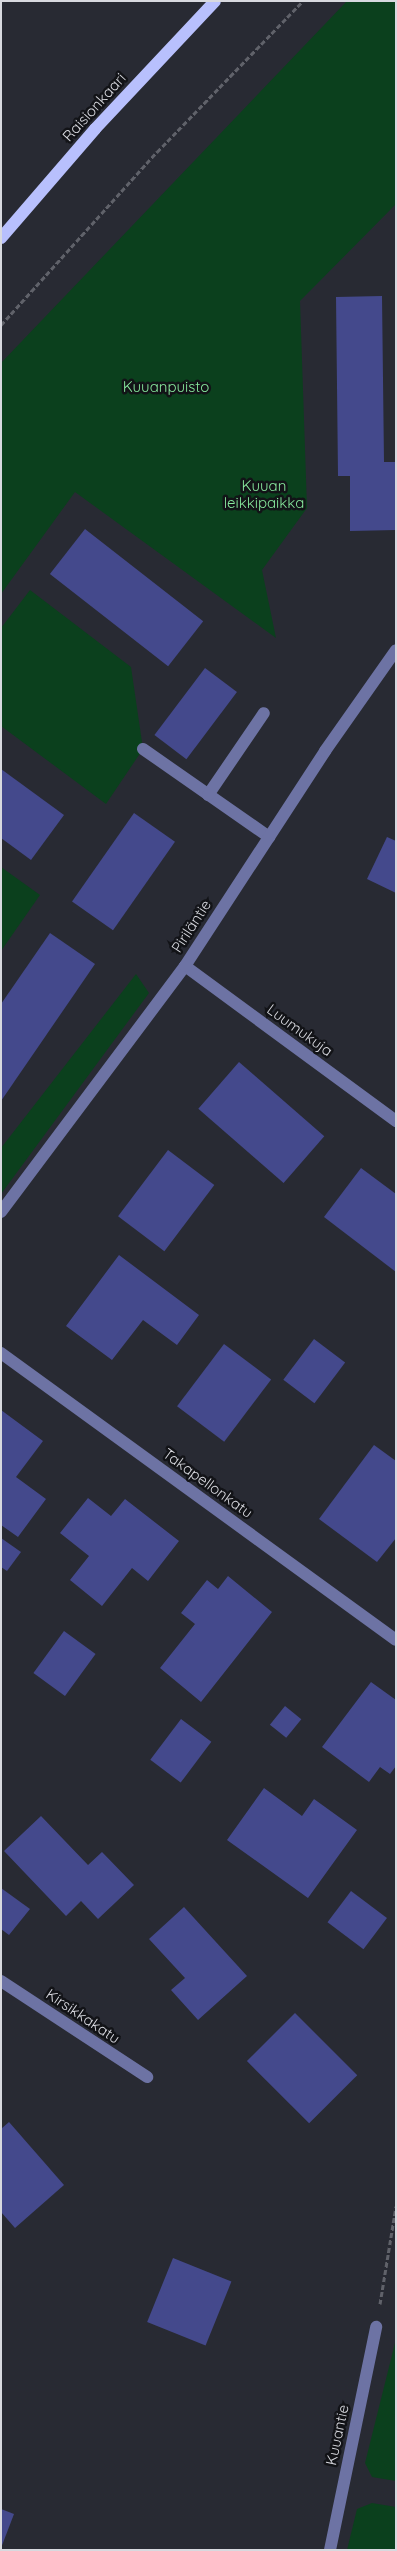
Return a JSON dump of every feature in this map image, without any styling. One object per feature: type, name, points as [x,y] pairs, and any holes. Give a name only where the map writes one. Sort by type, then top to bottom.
[{"type":"main road","name":"Raisionkaari","points":[[1,238],[95,129],[215,1]]},
{"type":"street","name":"Piriläntie","points":[[1,1212],[184,966],[396,650]]},
{"type":"street","points":[[208,795],[264,712]]},
{"type":"street","points":[[143,749],[269,837]]},
{"type":"street","name":"Luumukuja","points":[[184,966],[396,1121]]},
{"type":"street","name":"Takapellonkatu","points":[[1,1353],[396,1640]]},
{"type":"street","name":"Kirsikkakatu","points":[[1,1980],[147,2077]]},
{"type":"street","name":"Kuuantie","points":[[330,2550],[376,2327]]},
{"type":"path","points":[[1,324],[162,146],[303,1]]},
{"type":"path","points":[[376,2327],[396,2206]]},
{"type":"green space","name":"Kuuanpuisto","points":[[347,1],[396,1],[396,204],[300,301],[307,508],[262,570],[276,638],[75,492],[1,594],[1,363]]},
{"type":"green space","points":[[30,590],[131,667],[143,749],[106,804],[1,726],[1,628]]},
{"type":"green space","points":[[1,867],[40,895],[1,951]]},
{"type":"green space","points":[[136,974],[149,993],[1,1194],[1,1148]]},
{"type":"green space","points":[[396,2339],[396,2481],[372,2477],[365,2463]]},
{"type":"green space","points":[[372,2503],[396,2507],[396,2550],[347,2550],[357,2509]]},
{"type":"building","points":[[382,296],[384,462],[396,462],[396,530],[350,531],[350,476],[338,476],[336,297]]},
{"type":"building","points":[[85,529],[203,621],[168,666],[50,574]]},
{"type":"building","points":[[205,668],[237,692],[186,759],[154,735]]},
{"type":"building","points":[[1,769],[64,815],[31,860],[1,838]]},
{"type":"building","points":[[134,813],[175,842],[113,930],[72,901]]},
{"type":"building","points":[[387,837],[396,841],[396,893],[367,879]]},
{"type":"building","points":[[50,933],[95,964],[1,1101],[1,1004]]},
{"type":"building","points":[[239,1062],[324,1136],[284,1183],[198,1109]]},
{"type":"building","points":[[168,1150],[214,1185],[164,1251],[118,1216]]},
{"type":"building","points":[[361,1168],[396,1194],[396,1272],[324,1217]]},
{"type":"building","points":[[119,1255],[199,1315],[177,1345],[143,1320],[112,1360],[66,1326]]},
{"type":"building","points":[[314,1339],[345,1362],[314,1403],[283,1380]]},
{"type":"building","points":[[224,1344],[271,1380],[224,1442],[177,1406]]},
{"type":"building","points":[[1,1410],[43,1441],[16,1477],[46,1499],[18,1537],[1,1525]]},
{"type":"building","points":[[374,1445],[396,1461],[396,1538],[377,1562],[319,1519]]},
{"type":"building","points":[[88,1498],[111,1516],[125,1499],[179,1541],[148,1581],[132,1568],[102,1606],[70,1580],[89,1556],[60,1533]]},
{"type":"building","points":[[1,1538],[21,1552],[7,1571],[1,1567]]},
{"type":"building","points":[[228,1576],[272,1612],[201,1702],[160,1668],[195,1624],[181,1613],[207,1580],[218,1589]]},
{"type":"building","points":[[64,1631],[96,1654],[65,1696],[33,1673]]},
{"type":"building","points":[[371,1682],[396,1700],[396,1766],[390,1774],[380,1767],[369,1782],[322,1747]]},
{"type":"building","points":[[285,1706],[301,1719],[286,1738],[270,1725]]},
{"type":"building","points":[[181,1719],[211,1742],[181,1783],[150,1760]]},
{"type":"building","points":[[264,1788],[302,1816],[314,1799],[357,1830],[308,1898],[227,1840]]},
{"type":"building","points":[[41,1816],[88,1865],[102,1852],[134,1885],[98,1919],[81,1901],[66,1916],[4,1851]]},
{"type":"building","points":[[1,1888],[30,1909],[9,1935],[1,1929]]},
{"type":"building","points":[[351,1891],[387,1918],[363,1949],[328,1922]]},
{"type":"building","points":[[184,1907],[247,1976],[198,2020],[171,1990],[185,1978],[149,1939]]},
{"type":"building","points":[[295,2013],[357,2075],[309,2123],[247,2061]]},
{"type":"building","points":[[9,2122],[64,2185],[15,2228],[1,2212],[1,2129]]},
{"type":"building","points":[[173,2258],[231,2282],[206,2346],[147,2322]]},
{"type":"building","points":[[1,2509],[14,2514],[1,2548]]},
{"type":"park label","name":"Kuuan leikkipaikka","points":[[264,494]]}]
